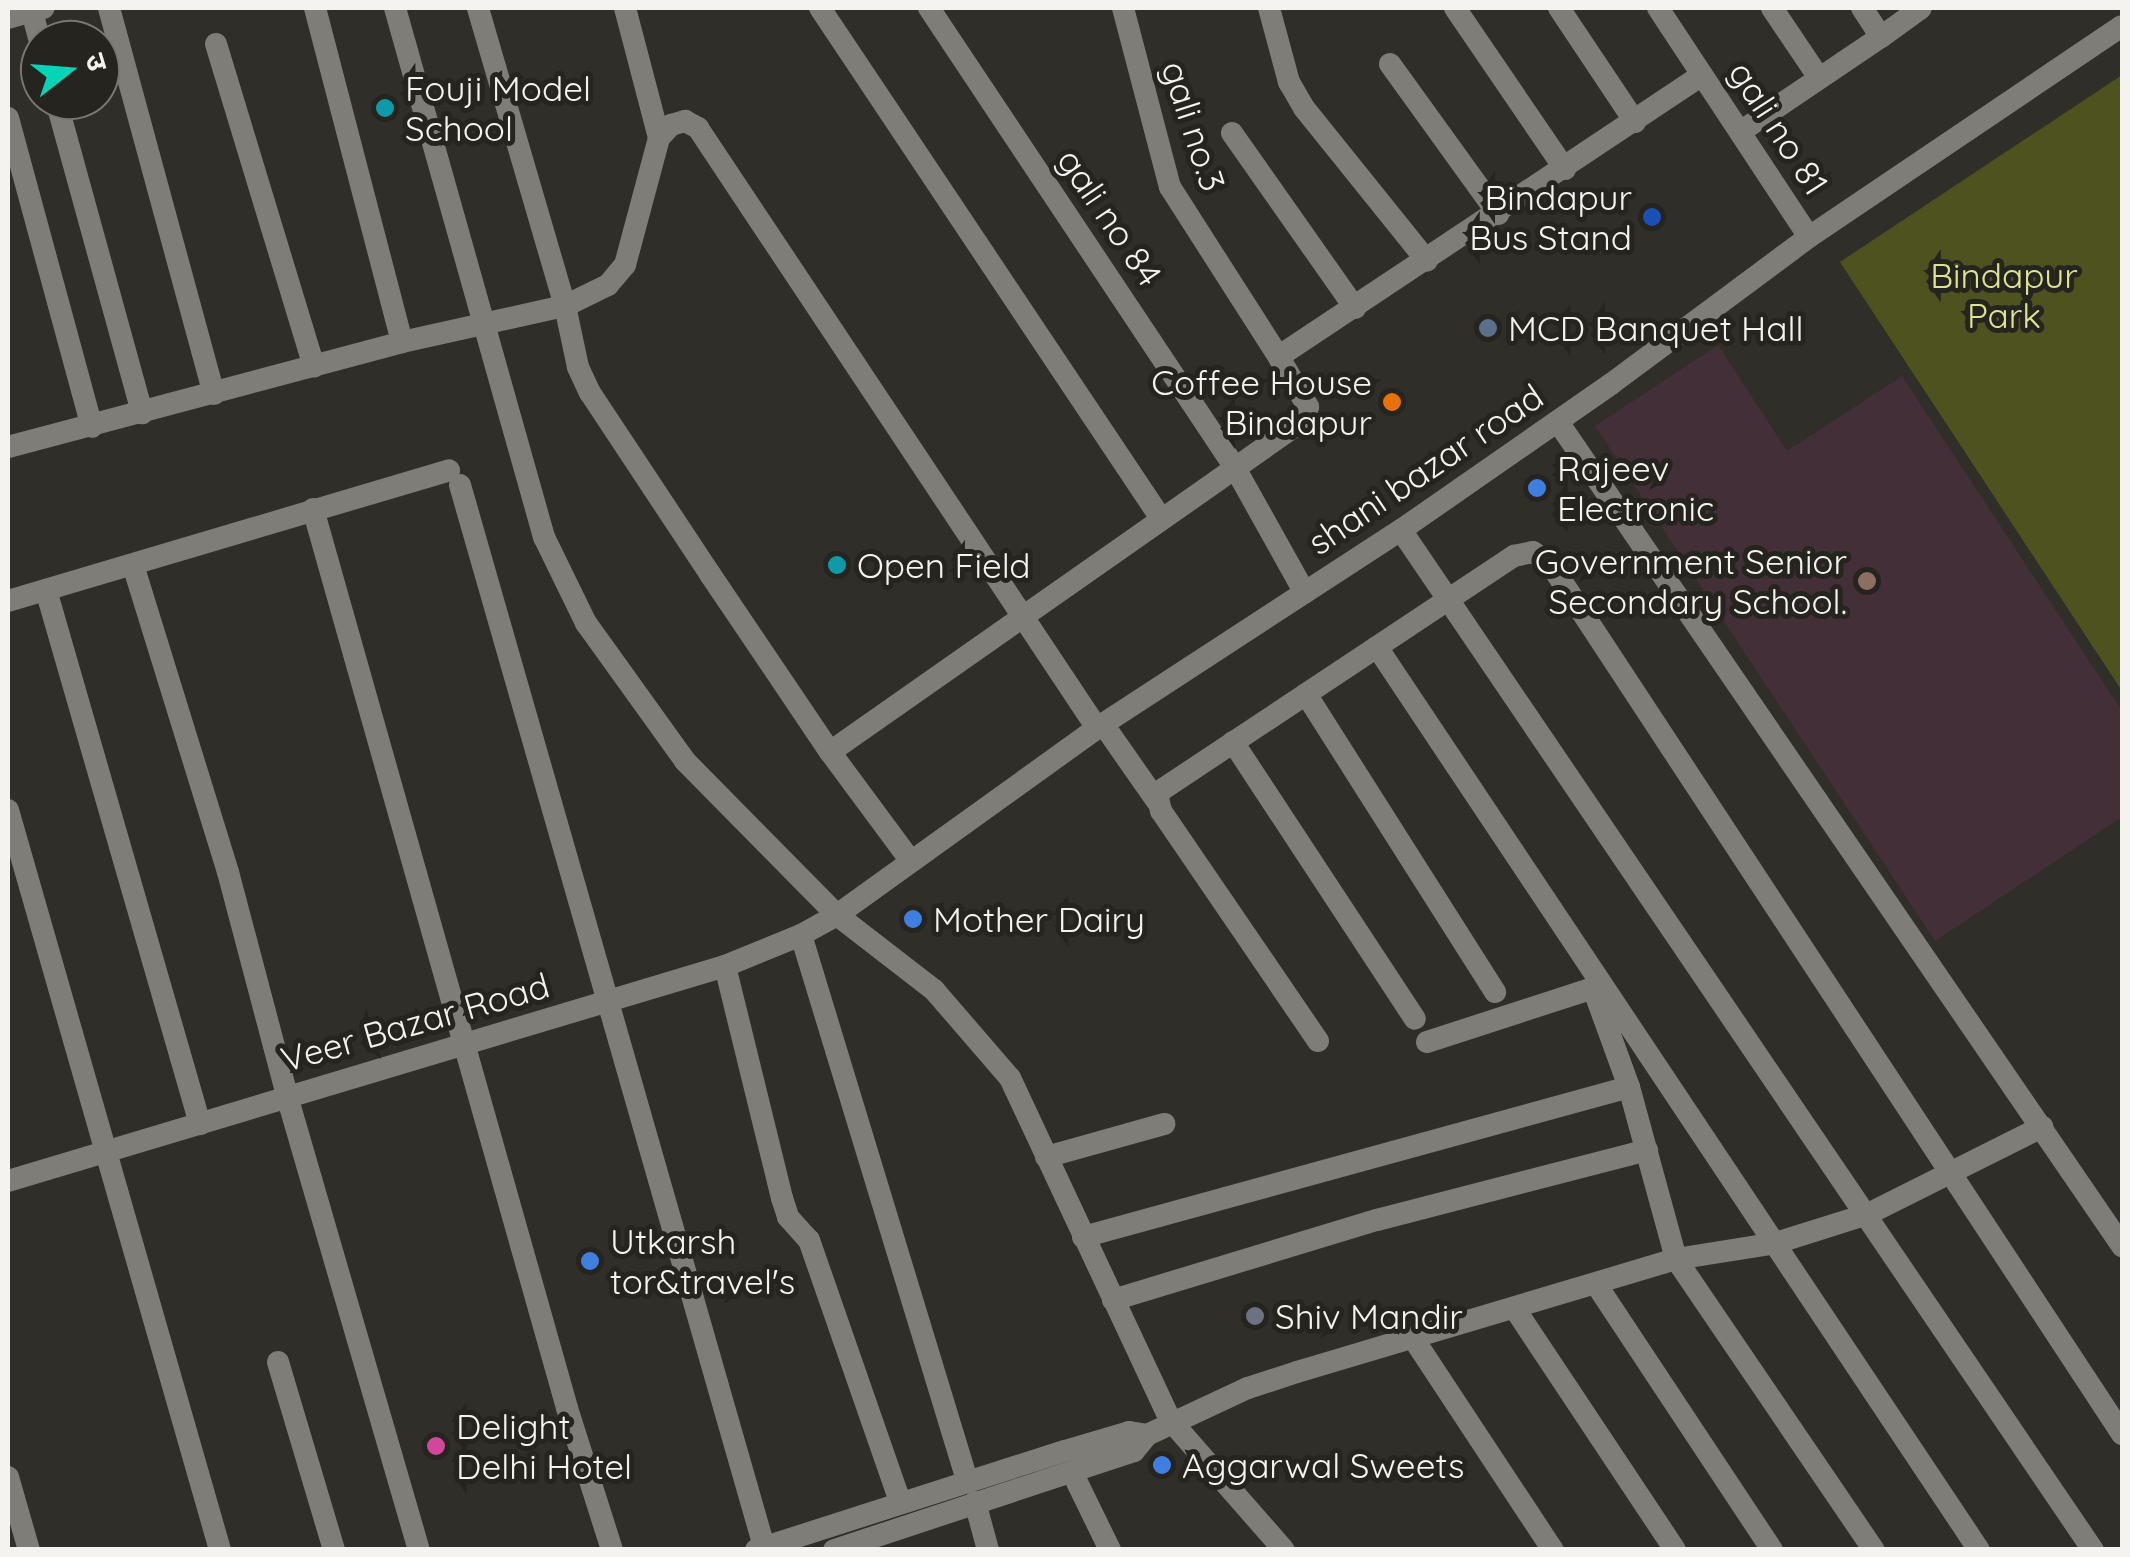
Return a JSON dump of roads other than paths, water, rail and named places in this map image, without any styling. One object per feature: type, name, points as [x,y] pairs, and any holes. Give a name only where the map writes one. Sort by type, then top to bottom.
[{"type":"street","points":[[110,8],[214,394]]},
{"type":"street","points":[[315,8],[402,342]]},
{"type":"street","points":[[395,8],[544,538],[586,624],[685,761],[837,915],[889,952],[969,1027],[1010,1078],[1171,1420],[1284,1550]]},
{"type":"street","points":[[478,8],[565,306],[568,335],[590,393],[830,752],[910,860]]},
{"type":"street","points":[[625,8],[660,138]]},
{"type":"street","points":[[820,8],[1160,517]]},
{"type":"street","name":"gali no 84","points":[[928,8],[1234,466],[1305,593]]},
{"type":"street","name":"gali no.3","points":[[1124,8],[1165,176],[1180,208],[1304,398],[1308,415],[1234,466]]},
{"type":"street","points":[[1269,8],[1289,82],[1304,108],[1426,261]]},
{"type":"street","points":[[1455,8],[1565,169]]},
{"type":"street","points":[[1559,8],[1635,122]]},
{"type":"street","name":"gali no 81","points":[[1658,8],[1809,237]]},
{"type":"street","points":[[1772,8],[1819,78]]},
{"type":"street","points":[[1862,8],[1881,36]]},
{"type":"street","points":[[1740,132],[1921,8]]},
{"type":"street","points":[[8,18],[35,9]]},
{"type":"street","name":"shani bazar road","points":[[837,915],[1100,726],[1401,530],[1558,422],[1809,237],[2122,26]]},
{"type":"street","points":[[216,44],[314,366]]},
{"type":"street","points":[[1390,64],[1498,214]]},
{"type":"street","points":[[1280,359],[1702,75]]},
{"type":"street","points":[[8,118],[92,426]]},
{"type":"street","points":[[61,120],[142,413]]},
{"type":"street","points":[[8,447],[402,342],[565,306],[608,286],[625,265],[660,138],[671,124],[685,121],[698,128],[1022,613],[1156,800],[1318,1041]]},
{"type":"street","points":[[1232,133],[1355,308]]},
{"type":"street","points":[[1558,422],[2122,1246]]},
{"type":"street","points":[[830,752],[1234,466]]},
{"type":"street","points":[[8,601],[313,510],[455,477],[610,1000],[762,1549],[900,1502],[1072,1472],[1134,1451],[1147,1435],[1171,1420],[1248,1388],[1676,1259],[1776,1242],[1868,1214],[2042,1128]]},
{"type":"street","points":[[313,510],[612,1550]]},
{"type":"street","points":[[1401,530],[2093,1550]]},
{"type":"street","points":[[1156,800],[1164,786],[1514,556],[1533,552],[1552,565],[2122,1434]]},
{"type":"street","points":[[132,564],[228,872],[287,1096],[419,1550]]},
{"type":"street","points":[[46,590],[200,1124]]},
{"type":"street","points":[[1377,647],[1979,1550]]},
{"type":"street","points":[[1306,694],[1496,992]]},
{"type":"street","points":[[1233,742],[1416,1019]]},
{"type":"street","points":[[8,810],[220,1550]]},
{"type":"street","name":"Veer Bazar Road","points":[[8,1181],[725,966],[801,935],[837,915]]},
{"type":"street","points":[[801,935],[988,1550]]},
{"type":"street","points":[[725,966],[788,1217],[809,1240],[900,1502]]},
{"type":"street","points":[[1427,1042],[1593,988],[1630,1087],[1676,1259],[1874,1550]]},
{"type":"street","points":[[1083,1237],[1630,1087]]},
{"type":"street","points":[[1046,1158],[1164,1124]]},
{"type":"street","points":[[1113,1300],[1377,1220],[1647,1150]]},
{"type":"street","points":[[1596,1284],[1772,1550]]},
{"type":"street","points":[[1515,1309],[1676,1550]]},
{"type":"street","points":[[1414,1338],[1552,1550]]},
{"type":"street","points":[[278,1362],[334,1550]]},
{"type":"street","points":[[834,1550],[907,1526],[971,1491],[1128,1432],[1147,1435]]},
{"type":"street","points":[[1072,1472],[1110,1550]]},
{"type":"street","points":[[8,1476],[29,1550]]},
{"type":"street","points":[[907,1526],[914,1550]]},
{"type":"place","name":"Fouji Model School","points":[[385,108]]},
{"type":"place","name":"Bindapur Bus Stand","points":[[1652,217]]},
{"type":"place","name":"MCD Banquet Hall","points":[[1488,328]]},
{"type":"place","name":"Coffee House Bindapur","points":[[1392,402]]},
{"type":"place","name":"Rajeev Electronic","points":[[1537,488]]},
{"type":"place","name":"Open Field","points":[[837,565]]},
{"type":"place","name":"Government Senior Secondary School.","points":[[1867,581]]},
{"type":"place","name":"Mother Dairy","points":[[913,919]]},
{"type":"place","name":"Utkarsh tor&travel's","points":[[590,1261]]},
{"type":"place","name":"Shiv Mandir","points":[[1255,1316]]},
{"type":"place","name":"Delight Delhi Hotel","points":[[436,1446]]},
{"type":"place","name":"Aggarwal Sweets","points":[[1162,1465]]},
{"type":"park label","name":"Bindapur Park","points":[[2004,295]]}]
